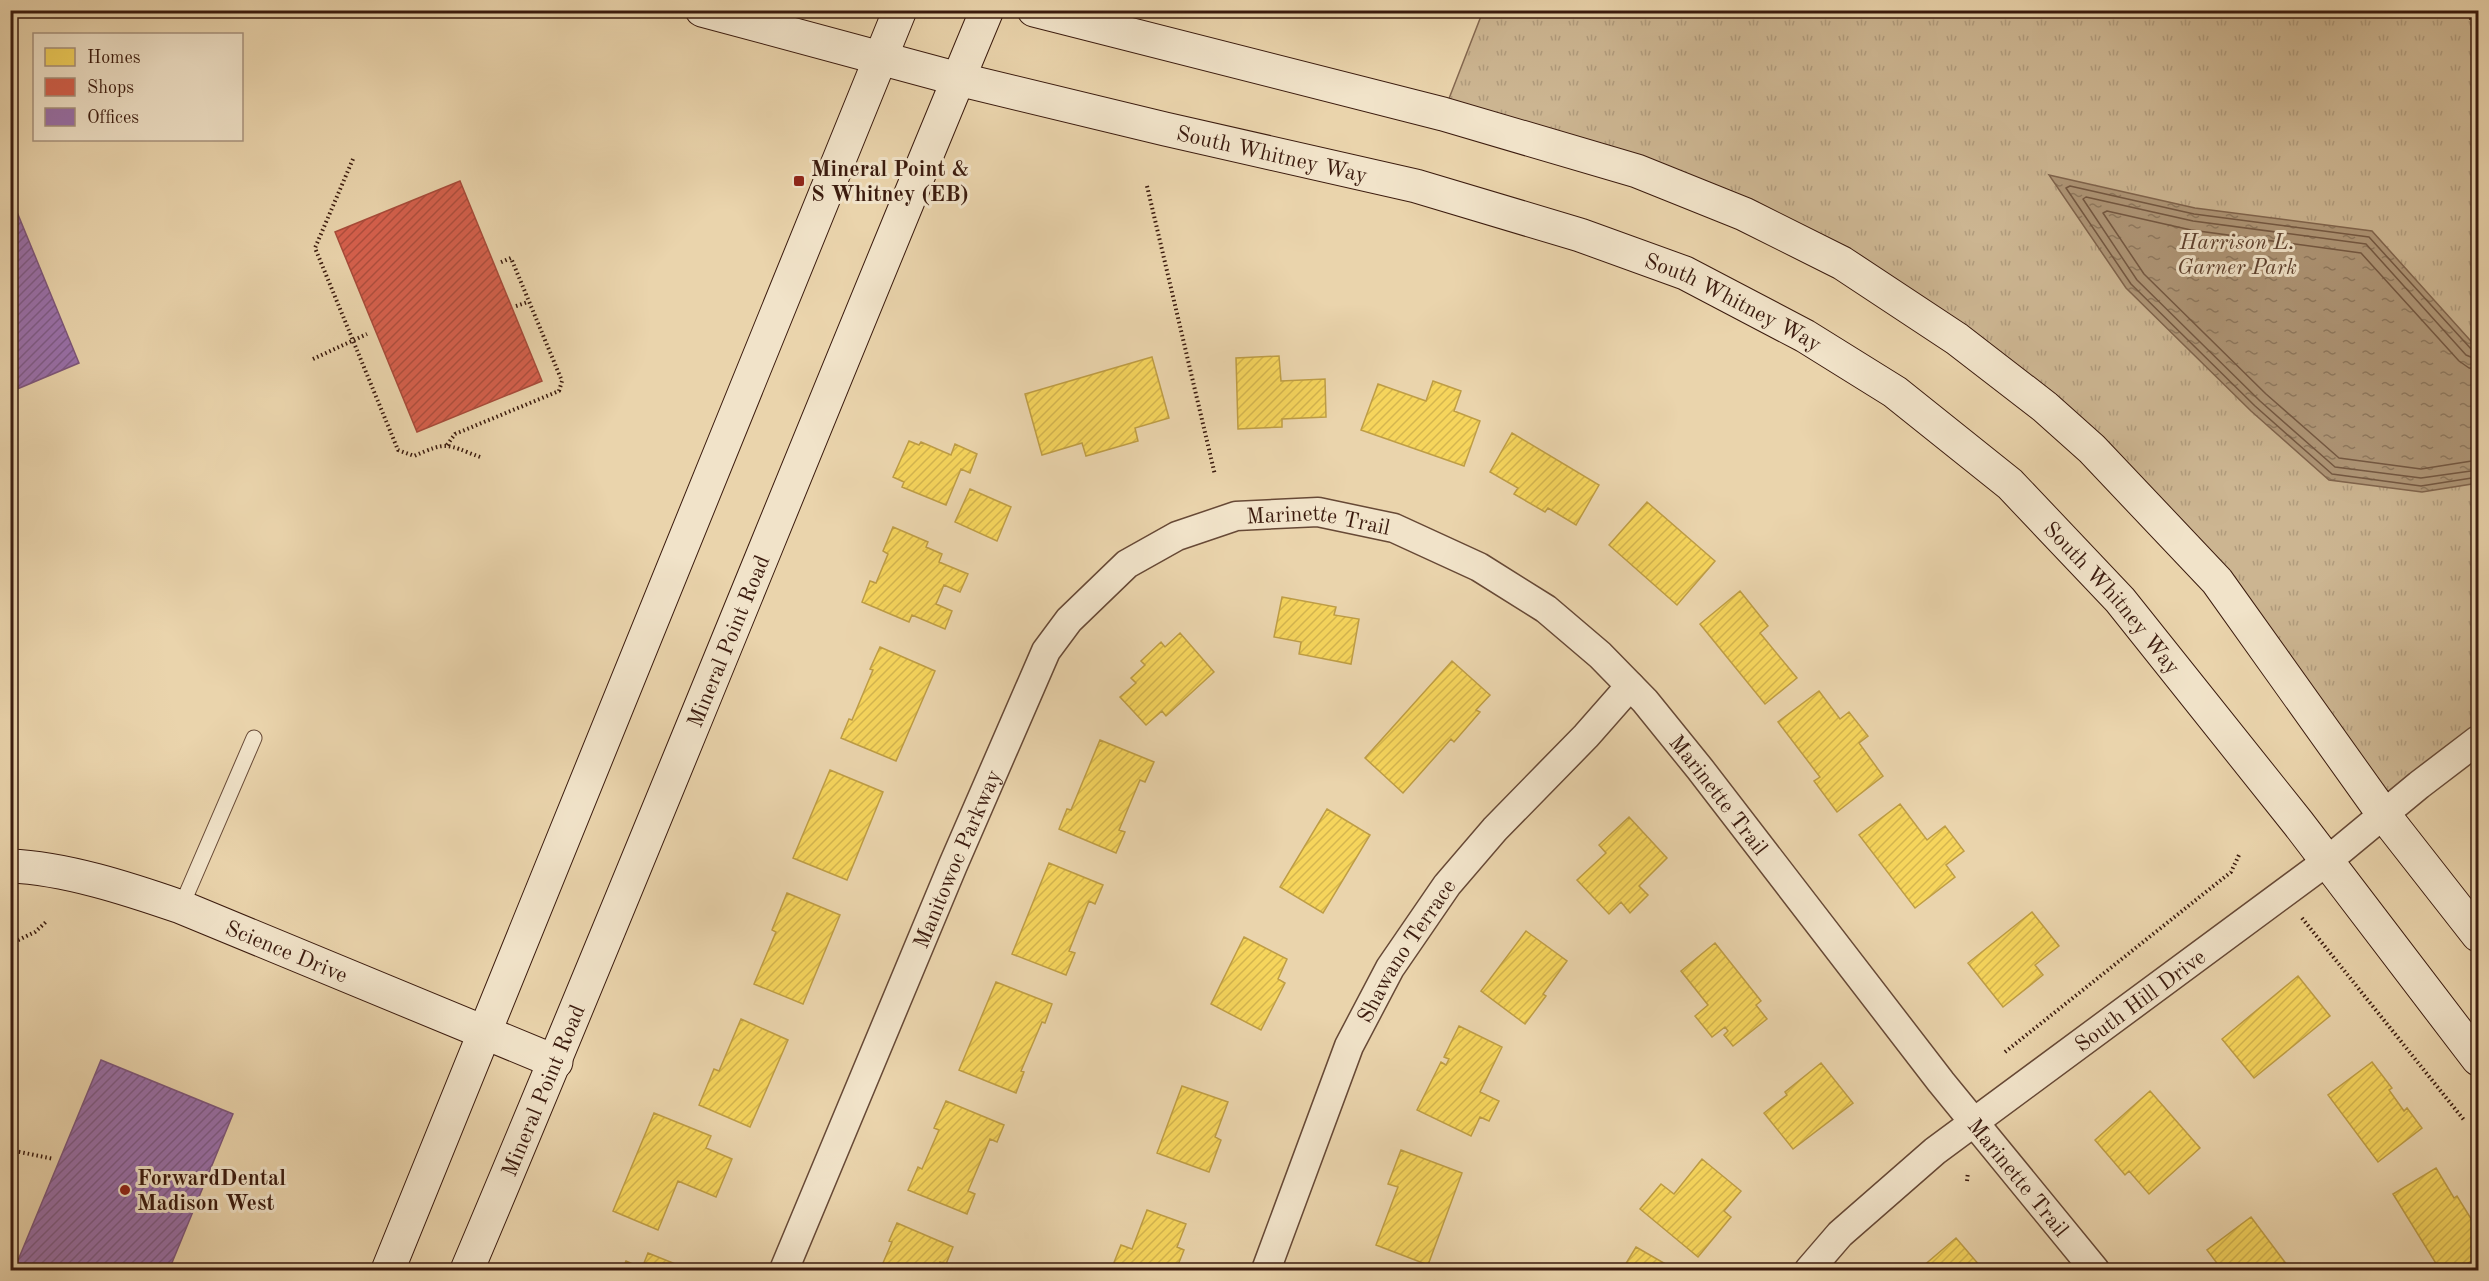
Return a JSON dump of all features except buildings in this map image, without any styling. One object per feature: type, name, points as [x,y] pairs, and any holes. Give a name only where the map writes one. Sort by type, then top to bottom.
[{"type":"main road","name":"South Whitney Way","points":[[702,10],[958,79],[1416,186],[1580,235],[1685,273],[1805,336],[1895,392],[2010,484],[2120,600],[2298,823],[2478,1059]]},
{"type":"main road","points":[[388,1270],[900,10]]},
{"type":"main road","name":"Mineral Point Road","points":[[467,1270],[555,1062],[782,503],[987,10]]},
{"type":"main road","points":[[1034,10],[1443,114],[1637,171],[1744,214],[1842,263],[1957,339],[2044,407],[2092,449],[2217,581],[2384,815],[2478,935]]},
{"type":"main road","name":"Science Drive","points":[[10,866],[78,877],[120,887],[181,907],[555,1062]]},
{"type":"street","name":"Marinette Trail","points":[[1217,523],[1236,516],[1318,512],[1394,528],[1479,567],[1546,609],[1600,655],[1630,686],[1700,769],[1941,1082],[1976,1121],[2095,1270]]},
{"type":"street","name":"Manitowoc Parkway","points":[[784,1270],[953,865],[1046,651],[1069,620],[1128,564],[1177,536],[1217,523]]},
{"type":"street","name":"Shawano Terrace","points":[[1266,1270],[1349,1046],[1390,968],[1447,885],[1495,829],[1586,736],[1630,686]]},
{"type":"street","name":"South Hill Drive","points":[[1809,1270],[1840,1234],[1935,1151],[2326,862],[2419,785],[2478,740]]},
{"type":"lane","points":[[181,907],[254,738]]},
{"type":"path","points":[[2466,10],[2478,31]]},
{"type":"path","points":[[353,159],[315,248],[398,450],[414,456],[439,445],[447,445],[480,457]]},
{"type":"path","points":[[1147,186],[1215,475]]},
{"type":"path","points":[[447,445],[455,434],[558,391],[561,387],[562,381],[511,258],[499,263]]},
{"type":"path","points":[[516,306],[528,302]]},
{"type":"path","points":[[313,359],[368,334]]},
{"type":"path","points":[[2005,1052],[2231,872],[2239,855]]},
{"type":"path","points":[[2301,917],[2464,1120]]},
{"type":"path","points":[[10,944],[35,932],[47,921]]},
{"type":"path","points":[[10,1150],[54,1159]]},
{"type":"path","points":[[1967,1181],[1968,1172]]},
{"type":"green space","name":"Harrison L. Garner Park","points":[[1483,11],[2478,11],[2478,740],[2384,815],[2092,449],[1843,263],[1443,114]]},
{"type":"water","points":[[2049,175],[2195,208],[2372,231],[2478,349],[2478,483],[2422,492],[2329,480],[2251,411],[2126,288]]},
{"type":"place","name":"Mineral Point & S Whitney (EB)","points":[[799,181]]},
{"type":"place","name":"ForwardDental Madison West","points":[[125,1190]]}]
